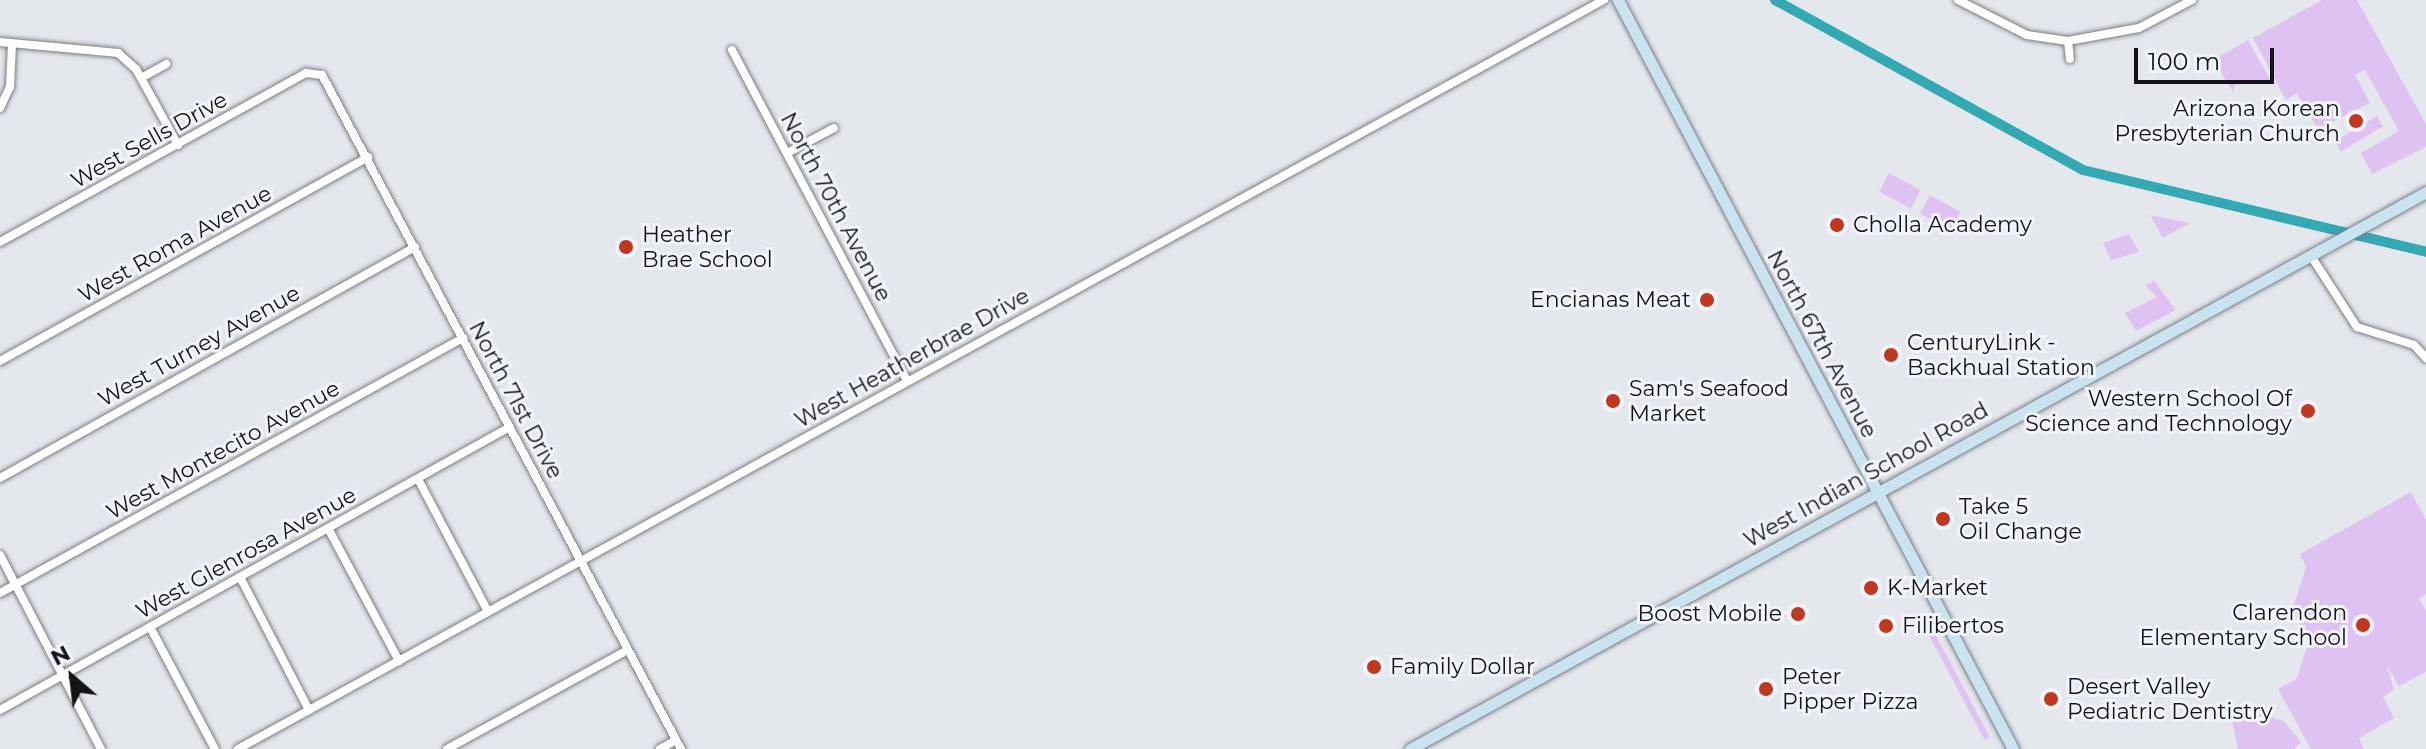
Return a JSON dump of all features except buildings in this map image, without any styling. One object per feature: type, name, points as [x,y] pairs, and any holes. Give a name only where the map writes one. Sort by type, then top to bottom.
[{"type":"main road","name":"North 67th Avenue","points":[[1618,0],[2013,749]]},
{"type":"main road","name":"West Indian School Road","points":[[1410,749],[2426,192]]},
{"type":"street","name":"West Heatherbrae Drive","points":[[238,749],[1604,0]]},
{"type":"street","points":[[1958,0],[2027,35],[2068,41],[2139,28],[2192,0]]},
{"type":"street","points":[[2068,41],[2070,59]]},
{"type":"street","points":[[0,42],[104,49],[127,59],[178,145]]},
{"type":"street","points":[[0,108],[10,87],[12,44]]},
{"type":"street","name":"North 70th Avenue","points":[[732,50],[907,381]]},
{"type":"street","points":[[141,78],[166,64]]},
{"type":"street","name":"West Sells Drive","points":[[0,242],[315,71]]},
{"type":"street","name":"North 71st Drive","points":[[315,71],[368,157],[679,745]]},
{"type":"street","points":[[787,153],[834,128]]},
{"type":"street","name":"West Roma Avenue","points":[[0,361],[368,157]]},
{"type":"street","name":"West Turney Avenue","points":[[0,478],[415,247]]},
{"type":"street","points":[[2311,256],[2357,327],[2414,345],[2426,358]]},
{"type":"street","name":"West Montecito Avenue","points":[[0,593],[463,338]]},
{"type":"street","name":"West Glenrosa Avenue","points":[[0,710],[510,427]]},
{"type":"street","points":[[418,479],[488,612]]},
{"type":"street","points":[[328,528],[399,661]]},
{"type":"street","points":[[0,555],[101,749]]},
{"type":"street","points":[[240,577],[309,710]]},
{"type":"street","points":[[150,627],[215,749]]},
{"type":"street","points":[[447,749],[628,650]]},
{"type":"street","points":[[660,749],[679,745]]},
{"type":"shaded area","points":[[2322,0],[2357,0],[2426,124],[2426,147],[2372,174],[2361,153],[2399,131],[2365,70],[2355,75],[2370,103],[2318,129],[2297,93],[2286,100],[2253,38]]},
{"type":"shaded area","points":[[2248,40],[2271,81],[2235,85],[2233,92],[2213,60]]},
{"type":"shaded area","points":[[2377,116],[2383,126],[2341,152],[2335,141]]},
{"type":"shaded area","points":[[1889,173],[1921,190],[1911,208],[1879,192]]},
{"type":"shaded area","points":[[1930,195],[1961,212],[1950,230],[1920,213]]},
{"type":"shaded area","points":[[2150,215],[2190,223],[2163,238]]},
{"type":"shaded area","points":[[2129,234],[2139,252],[2111,260],[2103,243]]},
{"type":"shaded area","points":[[2154,281],[2176,310],[2136,331],[2125,313],[2157,297],[2145,285]]},
{"type":"shaded area","name":"Clarendon Elementary School","points":[[2411,492],[2426,520],[2426,594],[2419,599],[2426,611],[2426,672],[2399,686],[2387,666],[2394,690],[2383,697],[2394,718],[2359,738],[2364,749],[2311,749],[2278,689],[2297,679],[2309,639],[2292,611],[2306,567],[2300,554]]},
{"type":"shaded area","points":[[1934,632],[1990,737],[1985,740],[1929,635]]},
{"type":"shaded area","points":[[2254,713],[2284,721],[2301,742],[2294,749],[2238,749],[2232,720]]},
{"type":"waterway","points":[[1775,0],[2083,170],[2426,252]]},
{"type":"place","name":"Arizona Korean Presbyterian Church","points":[[2356,121]]},
{"type":"place","name":"Cholla Academy","points":[[1837,225]]},
{"type":"place","name":"Heather Brae School","points":[[626,247]]},
{"type":"place","name":"Encianas Meat","points":[[1707,300]]},
{"type":"place","name":"CenturyLink - Backhual Station","points":[[1891,355]]},
{"type":"place","name":"Sam's Seafood Market","points":[[1613,401]]},
{"type":"place","name":"Western School Of Science and Technology","points":[[2308,411]]},
{"type":"place","name":"Take 5 Oil Change","points":[[1943,519]]},
{"type":"place","name":"K-Market","points":[[1871,588]]},
{"type":"place","name":"Boost Mobile","points":[[1798,614]]},
{"type":"place","name":"Clarendon Elementary School","points":[[2363,625]]},
{"type":"place","name":"Filibertos","points":[[1886,626]]},
{"type":"place","name":"Family Dollar","points":[[1374,667]]},
{"type":"place","name":"Peter Pipper Pizza","points":[[1766,689]]},
{"type":"place","name":"Desert Valley Pediatric Dentistry","points":[[2051,699]]}]
